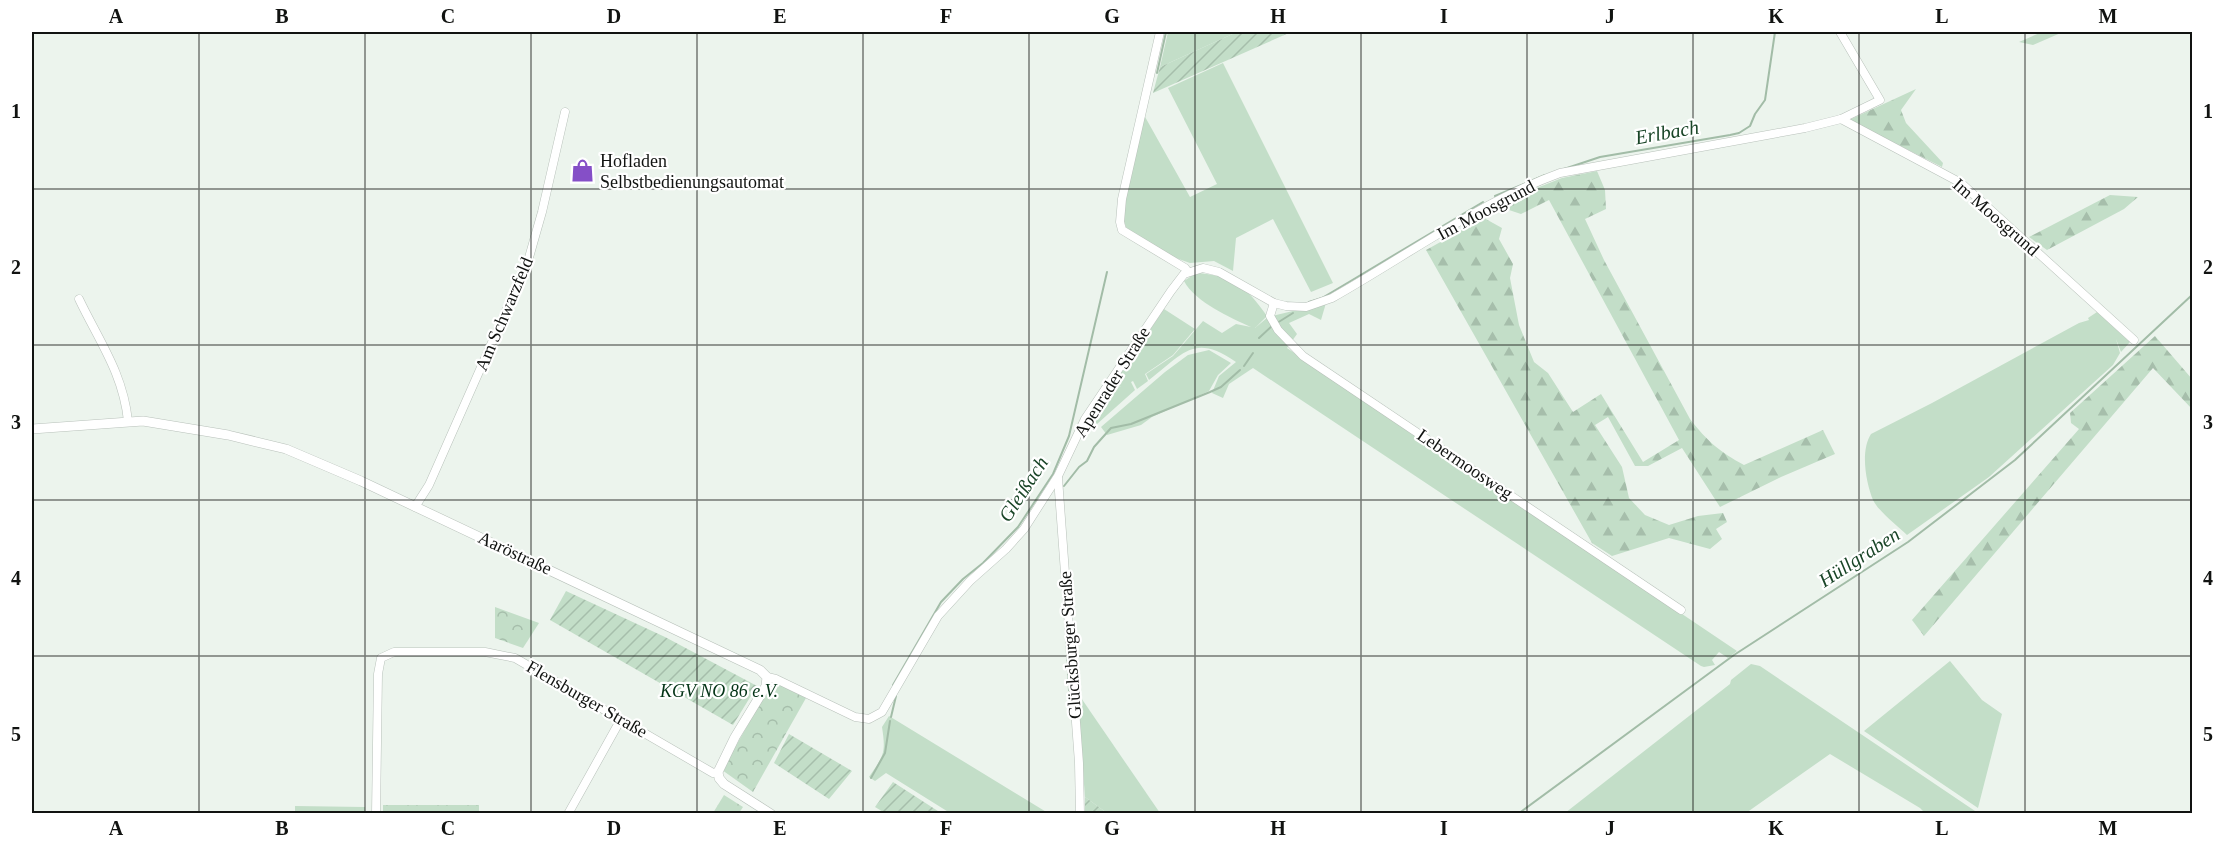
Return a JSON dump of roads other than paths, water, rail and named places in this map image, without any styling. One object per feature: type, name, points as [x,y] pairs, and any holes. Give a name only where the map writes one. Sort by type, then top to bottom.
[{"type":"street","points":[[1160,32],[1122,199],[1120,222],[1122,230],[1188,272]]},
{"type":"street","name":"Im Moosgrund","points":[[1188,272],[1203,268],[1220,272],[1274,303],[1306,307],[1332,298],[1492,202],[1560,173],[1805,128],[1841,119],[1880,100],[1840,32]]},
{"type":"street","name":"Am Schwarzfeld","points":[[415,507],[429,485],[528,261],[565,112]]},
{"type":"street","name":"Im Moosgrund","points":[[1841,119],[1961,183],[2134,340]]},
{"type":"street","name":"Apenrader Straße","points":[[873,718],[882,712],[938,616],[970,581],[1020,534],[1058,476],[1085,419],[1170,291],[1188,272]]},
{"type":"street","points":[[79,299],[119,379],[128,421]]},
{"type":"street","name":"Lebermoosweg","points":[[1274,303],[1270,316],[1276,326],[1304,356],[1681,610]]},
{"type":"street","name":"Aaröstraße","points":[[32,429],[143,421],[228,435],[286,449],[332,467],[682,632],[760,670],[767,677],[780,681],[844,713],[860,718],[873,718]]},
{"type":"street","name":"Glücksburger Straße","points":[[1058,476],[1079,763],[1080,813]]},
{"type":"street","name":"Flensburger Straße","points":[[376,813],[378,674],[381,658],[394,652],[485,652],[525,662],[713,773],[717,772],[724,784],[771,813]]},
{"type":"street","points":[[717,772],[766,686],[767,677]]},
{"type":"street","points":[[568,813],[621,719]]},
{"type":"waterway","name":"Gleißach","points":[[1157,73],[1166,32]]},
{"type":"waterway","name":"Erlbach","points":[[1564,169],[1600,157],[1739,133],[1750,126],[1765,100],[1775,32]]},
{"type":"waterway","name":"Erlbach","points":[[1495,196],[1545,175]]},
{"type":"waterway","points":[[1309,302],[1322,298],[1483,202]]},
{"type":"waterway","name":"Gleißach","points":[[893,685],[941,602],[1018,527],[1053,474],[1069,436],[1107,272]]},
{"type":"waterway","name":"Hüllgraben","points":[[1518,814],[1734,655],[1908,542],[2015,460],[2192,295]]},
{"type":"waterway","points":[[1277,323],[1293,313]]},
{"type":"waterway","points":[[1259,338],[1272,326]]},
{"type":"waterway","points":[[1244,366],[1253,353]]},
{"type":"waterway","points":[[1064,486],[1079,467],[1087,461],[1094,447],[1111,428],[1131,424],[1210,392],[1221,387],[1240,370]]},
{"type":"waterway","points":[[1066,636],[1069,690]]},
{"type":"waterway","name":"Gleißach","points":[[891,717],[896,696]]},
{"type":"waterway","name":"Gleißach","points":[[871,778],[885,753],[890,721]]},
{"type":"place","name":"Hofladen Selbstbedienungsautomat","points":[[582,171]]},
{"type":"park label","name":"KGV NO 86 e.V.","points":[[719,691]]}]
